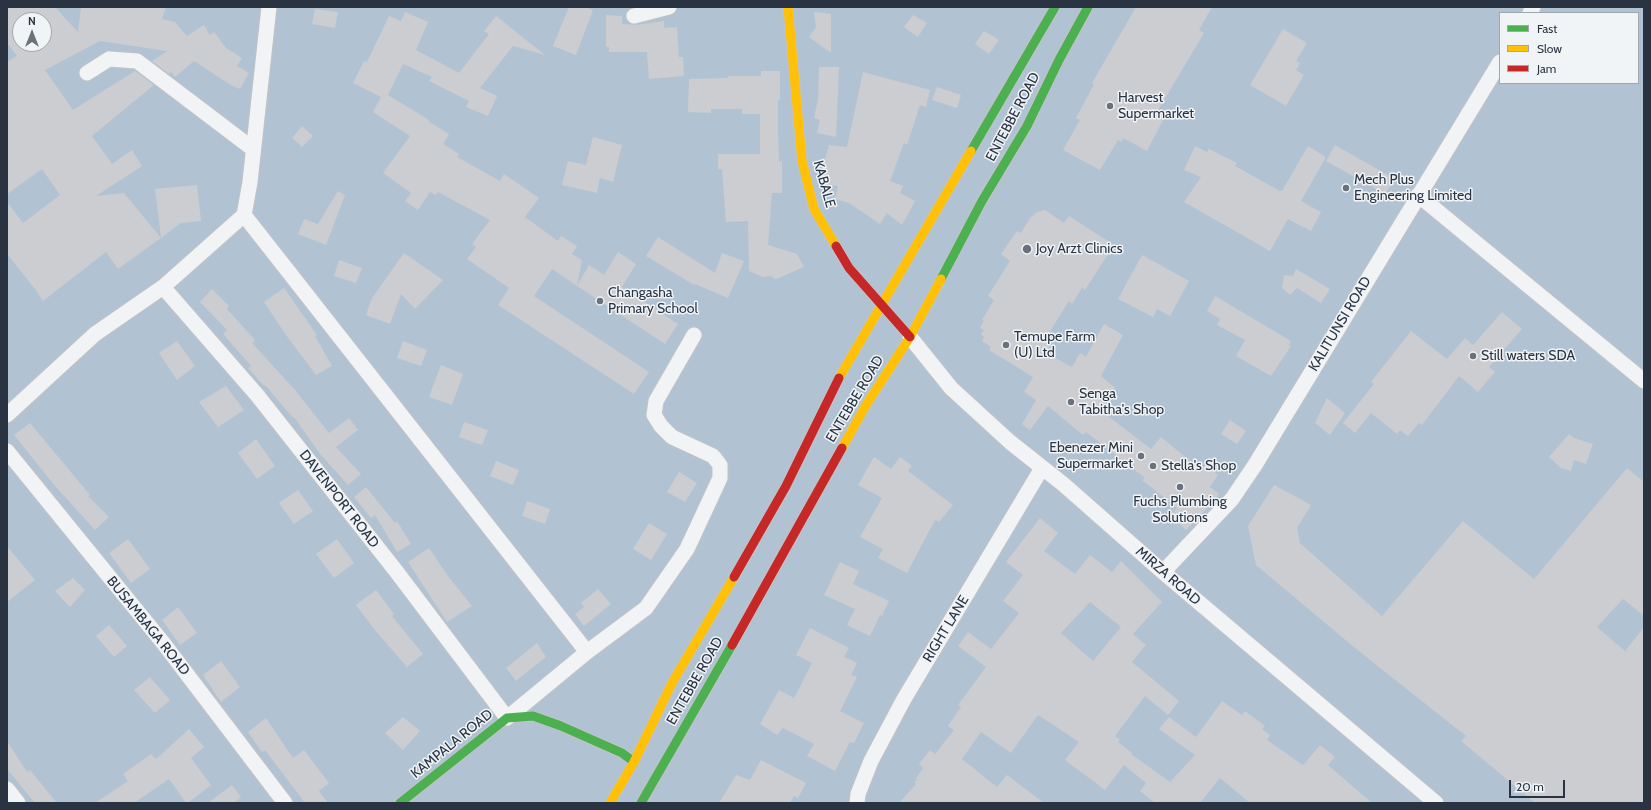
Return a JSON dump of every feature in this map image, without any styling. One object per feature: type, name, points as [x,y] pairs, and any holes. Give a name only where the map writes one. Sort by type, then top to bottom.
[{"type":"main road","name":"KABALE","points":[[788,7],[802,161],[814,209],[849,268],[882,304],[910,338]]},
{"type":"main road","name":"ENTEBBE ROAD","points":[[610,803],[634,762],[672,683],[786,486],[838,379],[1055,7]]},
{"type":"main road","name":"ENTEBBE ROAD","points":[[641,803],[764,590],[866,405],[910,338],[982,201],[1027,126],[1059,60],[1088,7]]},
{"type":"main road","name":"KAMPALA ROAD","points":[[400,803],[507,718],[533,716],[561,726],[622,753],[634,762]]},
{"type":"street","points":[[634,16],[668,7]]},
{"type":"street","points":[[7,415],[95,334],[163,287],[244,214],[250,182],[270,8]]},
{"type":"street","points":[[88,73],[110,59],[137,61],[253,149]]},
{"type":"street","name":"KALITUNSI ROAD","points":[[1163,572],[1232,499],[1255,465],[1499,64]]},
{"type":"street","points":[[1418,195],[1644,381]]},
{"type":"street","points":[[244,214],[587,652]]},
{"type":"street","name":"DAVENPORT ROAD","points":[[163,287],[257,395],[396,571],[507,718]]},
{"type":"street","points":[[507,718],[587,652],[646,608],[687,549],[720,478],[720,465],[713,456],[672,437],[660,426],[654,415],[656,401],[694,335]]},
{"type":"street","name":"MIRZA ROAD","points":[[910,338],[956,394],[1010,442],[1063,484],[1163,572],[1436,803]]},
{"type":"street","name":"BUSAMBAGA ROAD","points":[[7,451],[164,644],[285,803]]},
{"type":"street","name":"RIGHT LANE","points":[[858,798],[872,761],[904,699],[1042,468]]},
{"type":"street","points":[[7,789],[18,803]]},
{"type":"water","points":[[7,7],[1644,7],[1644,803],[7,803]]},
{"type":"building","points":[[7,7],[55,7],[78,32],[81,7],[166,7],[162,19],[175,22],[187,36],[204,25],[210,35],[214,32],[226,48],[242,58],[237,66],[249,73],[240,89],[229,84],[194,61],[175,77],[171,72],[169,74],[152,61],[167,51],[100,41],[45,70],[73,110],[135,71],[154,85],[92,136],[112,164],[132,150],[142,166],[96,196],[124,193],[161,238],[118,269],[106,252],[43,301],[7,254],[7,202],[23,223],[60,195],[42,169],[7,194],[7,62],[17,56],[14,52],[52,52],[52,12],[12,12],[12,50],[7,43]]},
{"type":"building","points":[[569,7],[585,7],[593,10],[576,55],[553,46]]},
{"type":"building","points":[[1136,7],[1212,7],[1199,30],[1204,33],[1157,112],[1165,116],[1147,151],[1123,138],[1122,142],[1118,140],[1100,170],[1063,150],[1080,120],[1076,118],[1094,84],[1092,83]]},
{"type":"building","points":[[315,9],[338,12],[335,28],[312,24]]},
{"type":"building","points":[[405,12],[428,22],[416,50],[459,73],[489,34],[484,31],[496,16],[545,55],[513,46],[480,88],[497,96],[488,116],[466,107],[469,101],[429,81],[432,77],[403,64],[388,95],[449,134],[443,144],[459,154],[457,157],[500,181],[504,174],[539,198],[525,217],[558,241],[561,236],[577,246],[572,254],[582,260],[577,286],[552,269],[534,296],[649,372],[634,394],[498,305],[509,288],[467,259],[476,247],[472,244],[490,220],[438,192],[436,195],[430,192],[418,210],[405,201],[411,193],[383,173],[410,136],[373,112],[381,97],[353,83],[364,61],[367,62],[389,16],[401,21]]},
{"type":"building","points":[[814,12],[831,14],[831,53],[809,37],[816,27]]},
{"type":"building","points":[[606,15],[622,16],[622,24],[636,25],[664,21],[664,28],[677,27],[679,57],[683,57],[684,76],[649,79],[647,52],[609,52],[609,47],[606,47]]},
{"type":"building","points":[[913,15],[927,23],[918,37],[904,27]]},
{"type":"building","points":[[1283,29],[1307,43],[1296,61],[1300,63],[1296,70],[1304,75],[1286,106],[1250,85]]},
{"type":"building","points":[[984,31],[999,40],[989,54],[975,44]]},
{"type":"building","points":[[819,67],[839,67],[836,137],[817,133],[820,120],[814,118],[818,99]]},
{"type":"building","points":[[761,71],[780,71],[778,132],[779,162],[782,161],[782,193],[772,193],[768,245],[797,254],[804,267],[776,279],[770,276],[763,277],[749,271],[748,221],[726,222],[722,169],[718,169],[718,154],[760,154],[760,114],[742,114],[742,109],[711,109],[711,113],[688,112],[689,79],[728,78],[728,76],[761,76]]},
{"type":"building","points":[[863,72],[930,90],[926,107],[920,105],[907,145],[904,143],[890,181],[903,186],[900,193],[915,201],[902,225],[887,213],[880,224],[849,203],[835,199],[838,186],[823,185],[823,167],[829,145],[847,147]]},
{"type":"building","points":[[937,87],[961,95],[957,108],[932,100]]},
{"type":"building","points":[[302,126],[313,136],[302,147],[292,138]]},
{"type":"building","points":[[593,137],[622,145],[613,182],[600,178],[597,193],[562,185],[568,161],[586,165]]},
{"type":"building","points":[[1335,145],[1395,179],[1385,194],[1326,161]]},
{"type":"building","points":[[1195,146],[1207,152],[1209,149],[1237,163],[1235,166],[1280,191],[1282,191],[1308,146],[1326,157],[1301,201],[1321,212],[1311,231],[1288,219],[1270,251],[1184,202],[1201,177],[1184,170]]},
{"type":"building","points":[[197,185],[201,221],[181,223],[161,238],[155,189]]},
{"type":"building","points":[[338,191],[345,195],[326,245],[298,234],[304,219],[318,224]]},
{"type":"building","points":[[1045,210],[1064,223],[1069,216],[1114,245],[1085,290],[1082,288],[1072,304],[1069,301],[1044,341],[1051,345],[1046,353],[1072,367],[1080,353],[1086,357],[1104,324],[1123,335],[1101,376],[1115,388],[1100,407],[1109,415],[1108,416],[1151,449],[1161,437],[1201,470],[1205,465],[1218,475],[1210,487],[1219,494],[1186,530],[1170,515],[1177,508],[1142,480],[1145,478],[1086,432],[1083,435],[1048,406],[1030,430],[1022,424],[1036,400],[1024,392],[1033,377],[989,350],[991,347],[982,341],[984,337],[981,334],[984,330],[980,328],[984,321],[982,320],[994,300],[988,296],[1010,261],[1001,254],[1017,231],[1021,233],[1030,218],[1037,212]]},
{"type":"building","points":[[658,237],[715,273],[722,253],[744,261],[728,298],[695,284],[694,285],[646,256]]},
{"type":"building","points":[[618,252],[636,264],[622,287],[678,324],[665,344],[577,286],[589,265],[604,275]]},
{"type":"building","points":[[404,253],[443,280],[415,309],[401,294],[390,324],[366,315],[372,298]]},
{"type":"building","points":[[1142,255],[1189,281],[1170,316],[1157,309],[1153,317],[1118,299]]},
{"type":"building","points":[[339,260],[362,268],[356,283],[334,276]]},
{"type":"building","points":[[1296,269],[1330,289],[1321,303],[1297,288],[1290,295],[1282,288],[1284,275],[1293,276]]},
{"type":"building","points":[[284,288],[317,335],[315,336],[332,366],[316,375],[286,335],[264,302]]},
{"type":"building","points":[[212,289],[229,306],[227,309],[254,339],[255,341],[252,343],[295,390],[329,433],[349,418],[358,430],[336,447],[361,474],[348,485],[320,454],[294,417],[293,418],[265,385],[264,386],[248,368],[251,366],[223,334],[227,330],[200,302]]},
{"type":"building","points":[[1215,296],[1291,341],[1289,345],[1291,346],[1271,376],[1236,356],[1245,340],[1217,325],[1220,319],[1207,311]]},
{"type":"building","points":[[1502,312],[1522,329],[1489,367],[1495,372],[1478,392],[1459,376],[1422,425],[1419,423],[1408,436],[1400,430],[1397,434],[1371,413],[1355,433],[1343,423],[1374,384],[1371,382],[1411,331],[1447,359],[1465,338],[1473,345]]},
{"type":"building","points":[[177,341],[195,366],[177,380],[159,353]]},
{"type":"building","points":[[403,341],[427,350],[421,366],[397,358]]},
{"type":"building","points":[[441,365],[463,374],[452,405],[429,397]]},
{"type":"building","points":[[226,386],[244,410],[218,427],[199,402]]},
{"type":"building","points":[[1327,398],[1345,413],[1330,435],[1315,423]]},
{"type":"building","points":[[1230,420],[1246,431],[1237,444],[1221,434]]},
{"type":"building","points":[[464,422],[488,430],[482,445],[459,437]]},
{"type":"building","points":[[30,423],[90,495],[88,496],[109,517],[95,530],[55,486],[14,435]]},
{"type":"building","points":[[1569,434],[1574,438],[1593,444],[1586,464],[1574,460],[1571,471],[1561,468],[1549,457]]},
{"type":"building","points":[[256,439],[275,466],[257,479],[238,453]]},
{"type":"building","points":[[874,457],[891,469],[900,457],[912,466],[908,471],[953,505],[939,522],[935,520],[907,573],[878,558],[883,549],[860,537],[882,498],[858,485]]},
{"type":"building","points":[[496,461],[519,470],[513,485],[490,476]]},
{"type":"building","points":[[1627,468],[1644,482],[1644,616],[1623,599],[1597,627],[1625,651],[1644,627],[1644,803],[1535,803],[1461,741],[1466,736],[1355,648],[1256,565],[1248,526],[1274,485],[1311,505],[1297,528],[1300,543],[1382,616],[1463,521],[1534,579]]},
{"type":"building","points":[[679,472],[697,483],[685,502],[667,492]]},
{"type":"building","points":[[366,487],[395,523],[397,521],[411,544],[397,552],[375,515],[371,518],[354,497]]},
{"type":"building","points":[[298,490],[313,511],[294,524],[279,503]]},
{"type":"building","points":[[527,501],[550,509],[545,524],[522,516]]},
{"type":"building","points":[[1040,518],[1058,533],[1044,551],[1075,574],[1090,555],[1112,572],[1121,561],[1162,602],[1133,634],[1146,645],[1132,662],[1179,701],[1168,715],[1145,696],[1115,736],[1120,740],[1118,742],[1132,753],[1131,754],[1170,782],[1195,755],[1159,729],[1169,717],[1196,737],[1222,701],[1242,715],[1245,711],[1265,726],[1262,729],[1270,735],[1267,740],[1303,765],[1320,745],[1335,757],[1328,765],[1372,803],[1250,803],[1220,778],[1200,803],[1155,803],[1140,791],[1146,783],[1124,765],[1105,790],[1065,760],[1079,742],[1038,715],[1011,753],[981,732],[962,759],[997,787],[1007,775],[1044,803],[899,803],[916,784],[914,783],[917,779],[916,778],[923,768],[919,764],[930,750],[935,754],[954,730],[948,726],[961,707],[958,705],[986,667],[958,646],[968,632],[991,649],[1019,613],[1003,601],[1023,575],[1006,562]],"holes":[[[1090,602],[1121,627],[1093,661],[1061,633]]]},
{"type":"building","points":[[649,523],[667,534],[651,560],[633,549]]},
{"type":"building","points":[[128,539],[150,569],[131,583],[109,553]]},
{"type":"building","points":[[337,539],[354,563],[334,578],[316,554]]},
{"type":"building","points":[[7,546],[35,580],[7,602]]},
{"type":"building","points":[[429,548],[448,576],[472,606],[447,622],[408,562]]},
{"type":"building","points":[[840,562],[859,571],[853,584],[889,601],[882,616],[880,615],[870,636],[847,625],[855,609],[824,595]]},
{"type":"building","points":[[73,578],[85,590],[70,607],[55,591]]},
{"type":"building","points":[[598,589],[611,604],[584,626],[575,614],[584,607],[581,603]]},
{"type":"building","points":[[376,590],[394,614],[392,616],[423,654],[407,667],[374,629],[356,605]]},
{"type":"building","points":[[178,607],[197,633],[180,645],[162,620]]},
{"type":"building","points":[[109,625],[127,646],[114,657],[96,636]]},
{"type":"building","points":[[810,628],[849,648],[844,657],[857,663],[851,675],[857,677],[840,711],[864,723],[854,743],[850,742],[835,771],[807,756],[814,744],[783,728],[777,735],[760,724],[779,690],[794,698],[812,663],[796,655]]},
{"type":"building","points":[[537,643],[546,657],[516,681],[506,668]]},
{"type":"building","points":[[221,661],[240,687],[221,702],[203,675]]},
{"type":"building","points":[[150,677],[170,700],[155,713],[134,690]]},
{"type":"building","points":[[403,717],[420,731],[403,750],[385,733]]},
{"type":"building","points":[[266,718],[293,758],[304,750],[329,783],[319,791],[328,803],[305,803],[265,750],[262,752],[248,732]]},
{"type":"building","points":[[189,729],[204,747],[191,758],[211,785],[188,803],[186,803],[169,779],[134,803],[95,803],[128,781],[123,774],[151,754],[156,759]]},
{"type":"building","points":[[7,741],[27,772],[30,770],[57,803],[35,803],[7,769]]},
{"type":"building","points":[[761,760],[806,783],[798,798],[794,796],[790,803],[719,803],[736,775],[750,780]]},
{"type":"building","points":[[232,785],[241,797],[234,803],[208,803]]},
{"type":"traffic: fast","points":[[971,151],[1055,7]]},
{"type":"traffic: fast","points":[[941,279],[982,201],[1027,126],[1059,60],[1088,7]]},
{"type":"traffic: fast","points":[[641,803],[732,645]]},
{"type":"traffic: fast","points":[[400,803],[507,718],[533,716],[561,726],[622,753],[634,762]]},
{"type":"traffic: slow","points":[[788,7],[802,161],[814,209],[836,246]]},
{"type":"traffic: slow","points":[[839,378],[971,151]]},
{"type":"traffic: slow","points":[[842,448],[866,405],[910,337],[941,279]]},
{"type":"traffic: slow","points":[[610,803],[634,762],[672,683],[734,577]]},
{"type":"traffic: jam","points":[[836,246],[849,268],[910,337]]},
{"type":"traffic: jam","points":[[734,577],[786,486],[839,378]]},
{"type":"traffic: jam","points":[[732,645],[842,448]]},
{"type":"place","name":"Harvest Supermarket","points":[[1110,106]]},
{"type":"place","name":"Mech Plus Engineering Limited","points":[[1346,188]]},
{"type":"place","name":"Joy Arzt Clinics","points":[[1027,249]]},
{"type":"place","name":"Changasha Primary School","points":[[600,301]]},
{"type":"place","name":"Temupe Farm (U) Ltd","points":[[1006,345]]},
{"type":"place","name":"Still waters SDA","points":[[1473,356]]},
{"type":"place","name":"Senga Tabitha's Shop","points":[[1071,402]]},
{"type":"place","name":"Ebenezer Mini Supermarket","points":[[1141,456]]},
{"type":"place","name":"Stella's Shop","points":[[1153,466]]},
{"type":"place","name":"Fuchs Plumbing Solutions","points":[[1180,487]]}]
